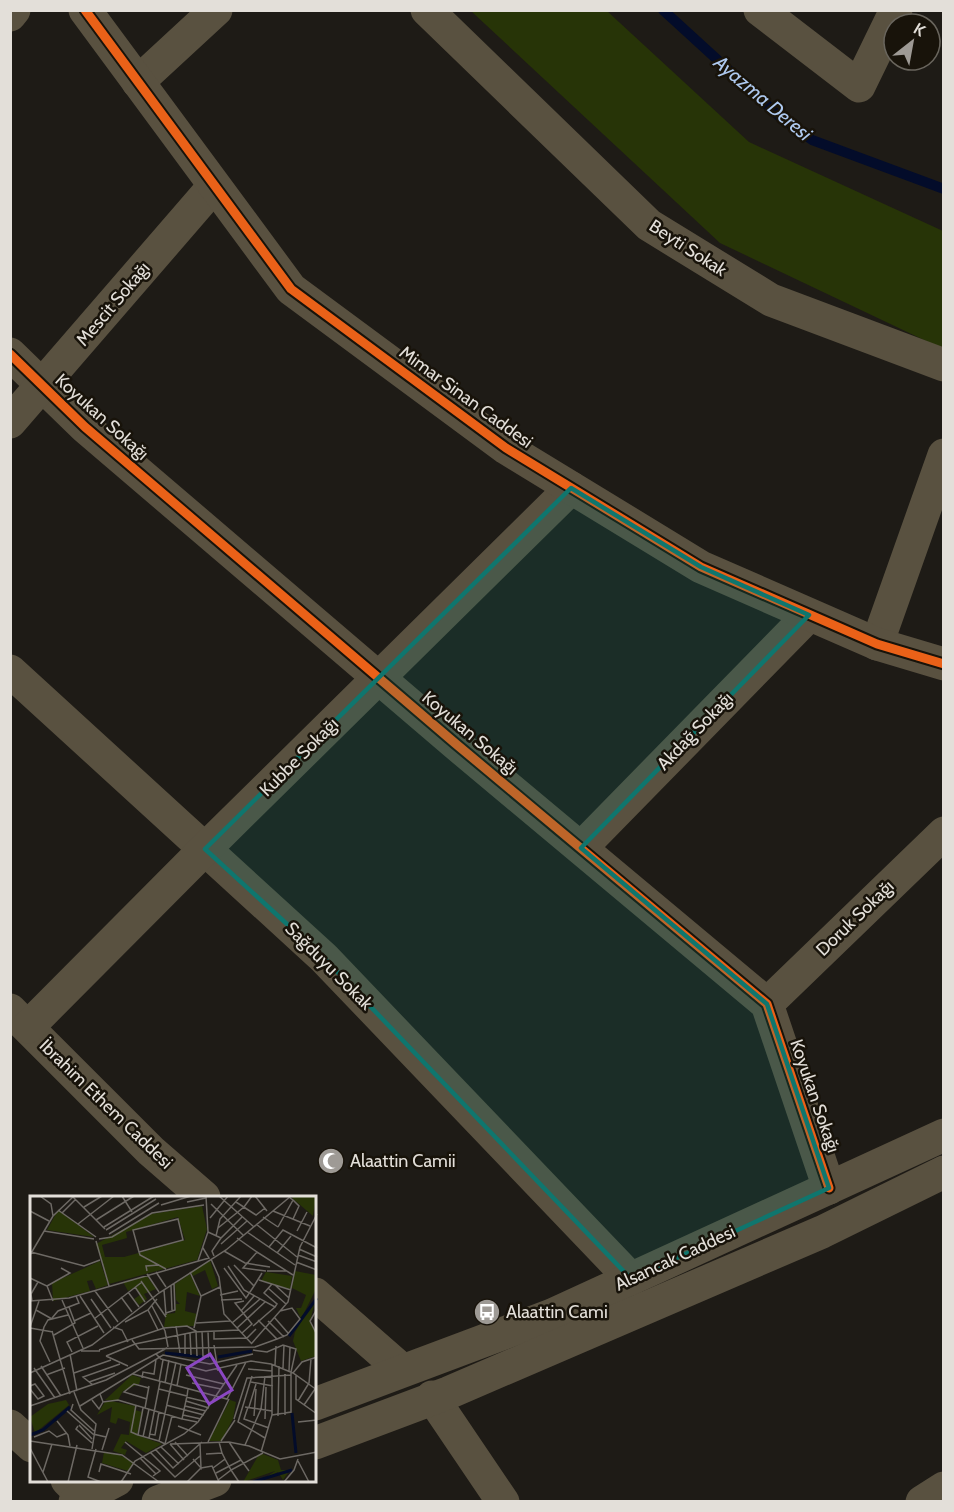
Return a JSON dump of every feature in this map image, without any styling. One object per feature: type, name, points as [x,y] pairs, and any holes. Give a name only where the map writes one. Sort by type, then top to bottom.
[{"type":"street","points":[[10,15],[14,10]]},
{"type":"street","name":"Mimar Sinan Caddesi","points":[[85,10],[291,289],[506,448],[701,567],[877,644],[944,663]]},
{"type":"street","points":[[138,82],[216,10]]},
{"type":"street","name":"Beyti Sokak","points":[[427,10],[649,225],[771,300],[944,365]]},
{"type":"street","points":[[760,10],[859,86],[896,10]]},
{"type":"street","name":"Mescit Sokağı","points":[[10,422],[214,186]]},
{"type":"street","name":"Koyukan Sokağı","points":[[10,354],[85,427],[767,1004],[829,1188]]},
{"type":"street","points":[[877,644],[944,455]]},
{"type":"street","name":"Kubbe Sokağı","points":[[19,1019],[205,849],[571,488]]},
{"type":"street","name":"Akdağ Sokağı","points":[[581,848],[809,615]]},
{"type":"street","name":"Sağduyu Sokak","points":[[10,671],[324,958],[631,1279]]},
{"type":"street","name":"Doruk Sokağı","points":[[767,1004],[944,833]]},
{"type":"street","name":"İbrahim Ethem Caddesi","points":[[19,1019],[151,1151],[203,1196]]},
{"type":"street","name":"Alsancak Caddesi","points":[[316,1404],[552,1315],[944,1135]]},
{"type":"street","name":"Alsancak Caddesi","points":[[316,1443],[432,1397],[448,1393],[822,1232],[944,1172]]},
{"type":"street","points":[[316,1295],[432,1397],[503,1502]]},
{"type":"street","points":[[10,1426],[30,1444]]},
{"type":"street","points":[[75,1493],[111,1482]]},
{"type":"street","points":[[158,1502],[210,1482]]},
{"type":"street","points":[[922,1502],[944,1488]]},
{"type":"highlighted area","points":[[571,488],[701,567],[809,615],[581,848],[767,1004],[829,1188],[631,1279],[324,958],[205,849]]},
{"type":"green space","points":[[471,11],[607,11],[749,142],[943,231],[943,349],[720,243]]},
{"type":"waterway","name":"Ayazma Deresi","points":[[663,10],[780,117],[812,140],[944,189]]},
{"type":"cycle path","points":[[85,10],[291,289],[506,448],[701,567],[877,644],[944,664]]},
{"type":"cycle path","points":[[10,354],[85,427],[456,744],[767,1004],[829,1188]]},
{"type":"place","name":"Alaattin Camii","points":[[331,1161]]},
{"type":"place","name":"Alaattin Cami","points":[[487,1312]]}]
